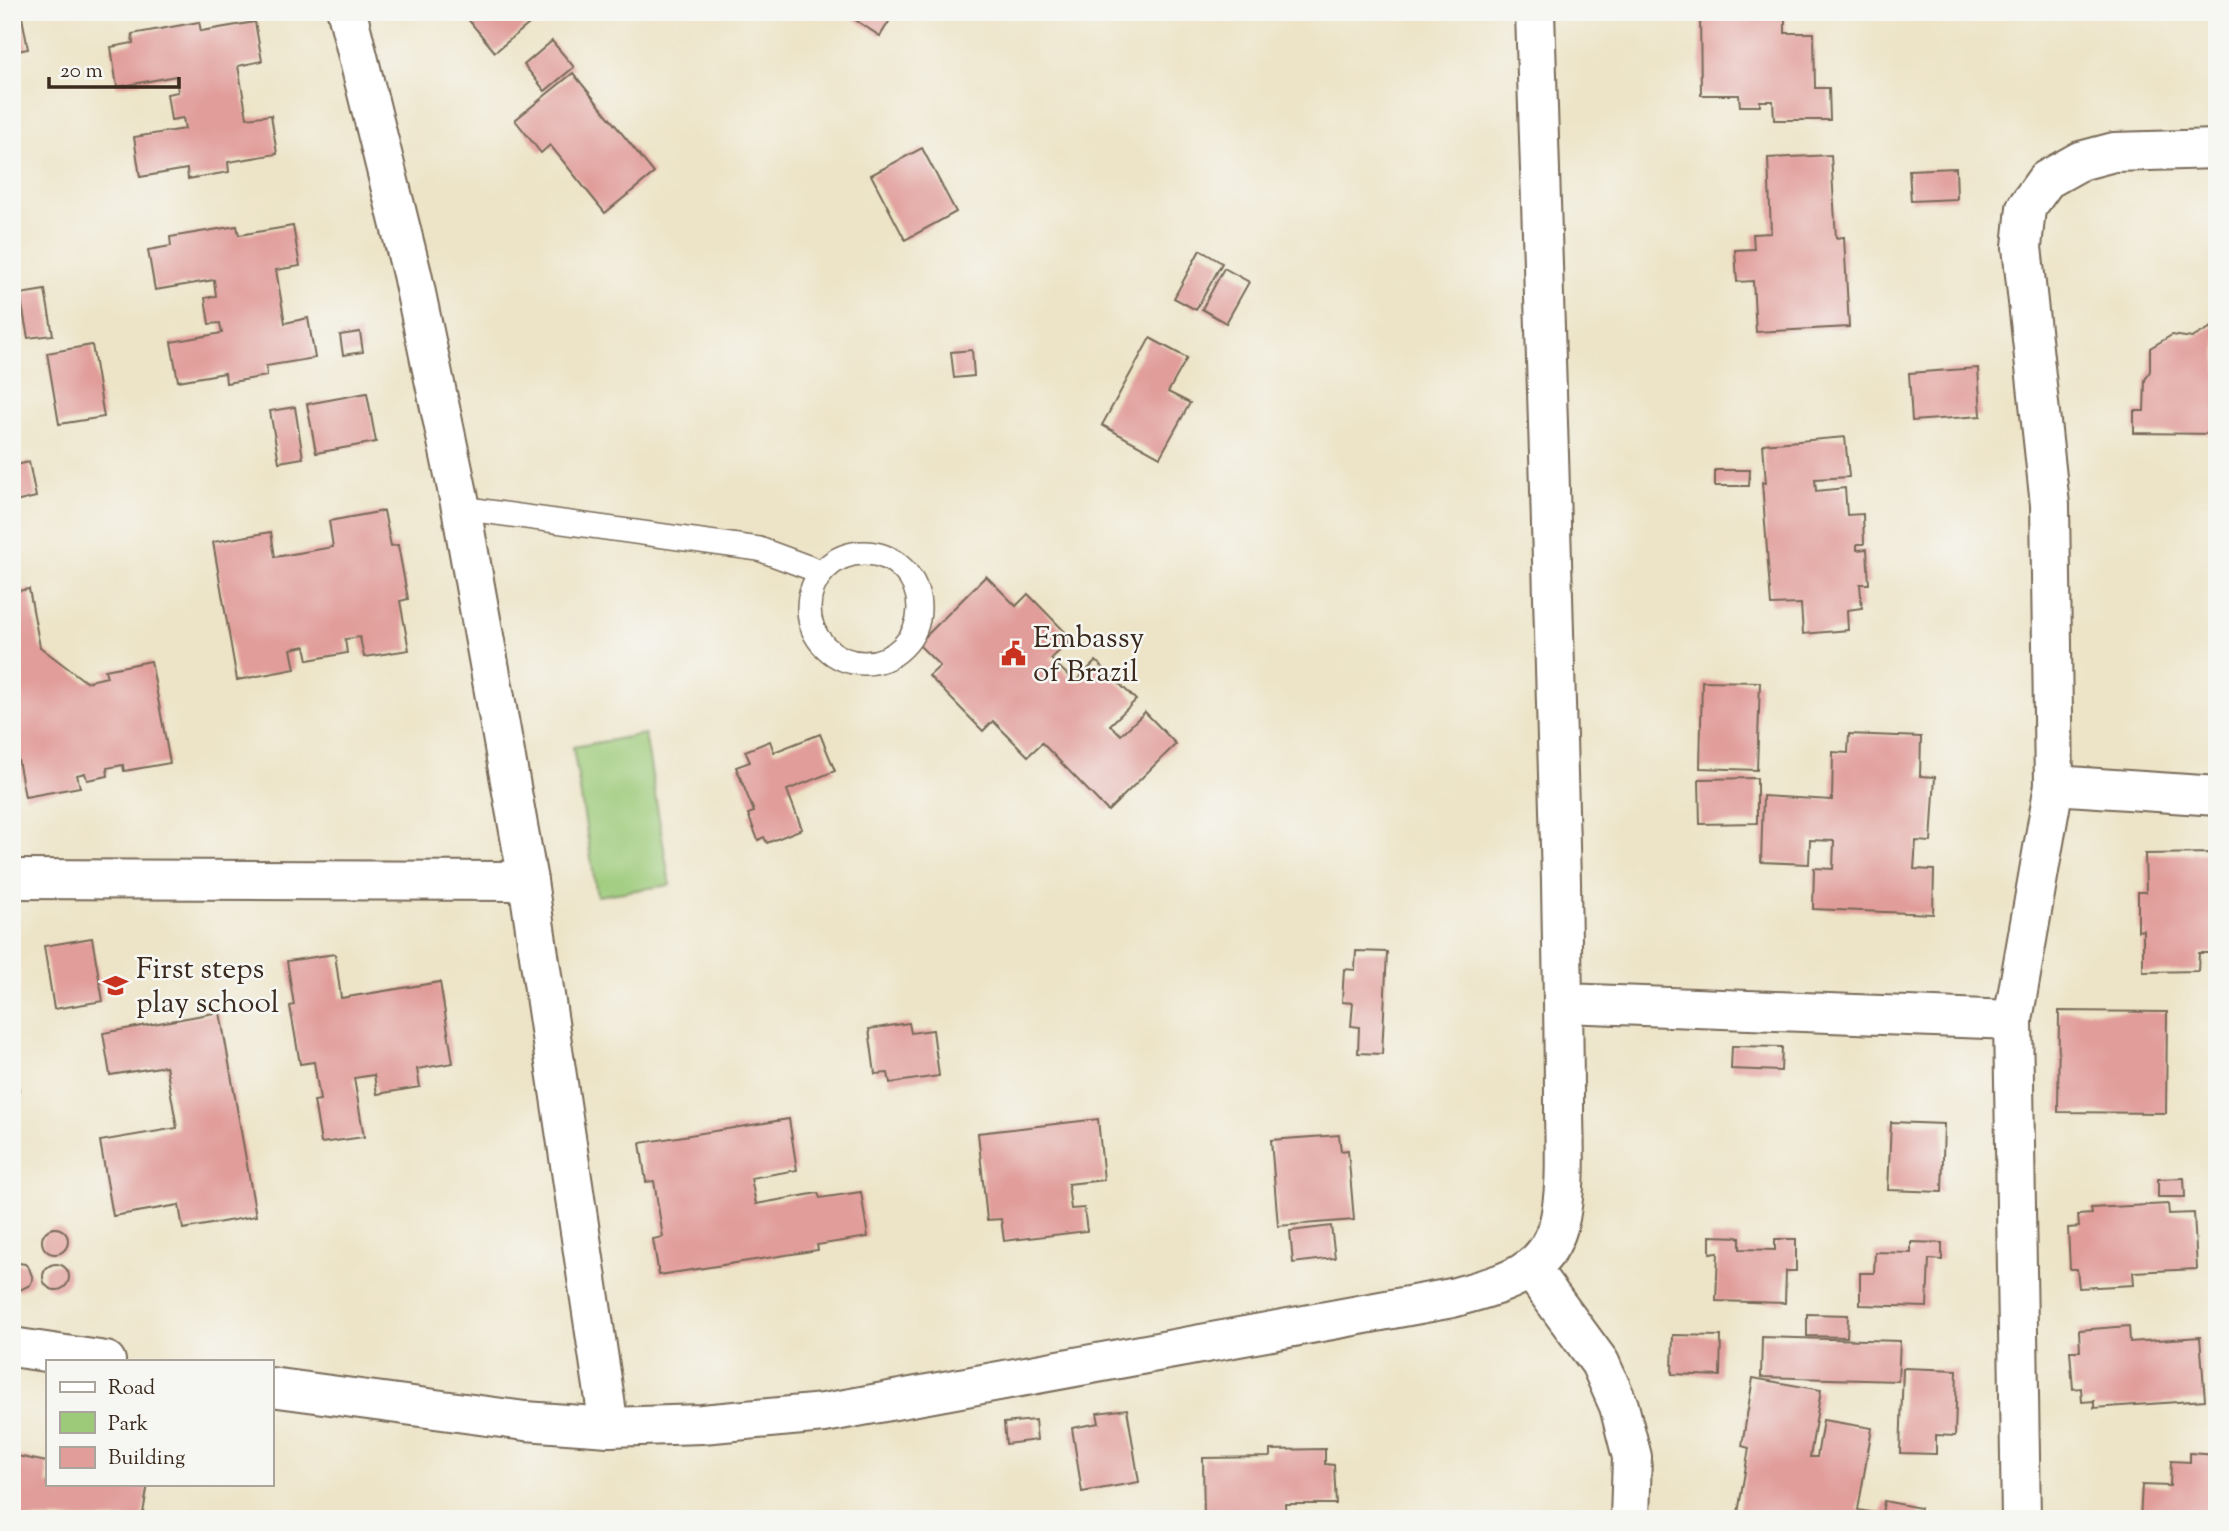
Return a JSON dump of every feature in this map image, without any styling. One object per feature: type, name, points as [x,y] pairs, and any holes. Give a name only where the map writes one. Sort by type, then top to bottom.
[{"type":"street","points":[[347,12],[412,274],[461,508],[528,881],[609,1427]]},
{"type":"street","points":[[273,1387],[525,1421],[609,1427],[702,1424],[824,1413],[1452,1298],[1507,1282],[1531,1269],[1547,1251],[1558,1227],[1563,1197],[1564,1003],[1535,12]]},
{"type":"street","points":[[2021,1519],[2012,1020],[2054,785],[2050,505],[2022,247],[2026,208],[2046,180],[2080,161],[2115,152],[2217,149]]},
{"type":"street","points":[[2054,785],[2217,796]]},
{"type":"street","points":[[12,879],[528,881]]},
{"type":"street","points":[[1564,1003],[2012,1020]]},
{"type":"street","points":[[1531,1269],[1600,1363],[1619,1406],[1632,1457],[1630,1519]]},
{"type":"street","points":[[12,1346],[100,1360]]},
{"type":"lane","points":[[461,508],[759,549],[821,572]]},
{"type":"lane","points":[[880,554],[906,571],[920,600],[915,632],[895,655],[865,665],[834,656],[813,632],[808,601],[821,572],[848,555],[880,554]]},
{"type":"green space","points":[[645,734],[670,885],[597,896],[573,747]]},
{"type":"building","points":[[12,12],[21,12],[28,49],[12,52]]},
{"type":"building","points":[[462,12],[538,12],[540,15],[495,52]]},
{"type":"building","points":[[843,12],[895,12],[880,36]]},
{"type":"building","points":[[1700,12],[1785,12],[1785,33],[1814,33],[1815,88],[1829,88],[1830,120],[1774,120],[1773,101],[1760,101],[1760,106],[1740,106],[1739,95],[1701,95]]},
{"type":"building","points":[[199,22],[201,31],[255,22],[262,61],[238,66],[247,118],[271,115],[277,154],[228,162],[229,172],[188,179],[187,169],[140,177],[134,137],[185,129],[183,118],[171,120],[167,94],[178,92],[176,76],[117,87],[111,47],[133,43],[132,34]]},
{"type":"building","points":[[552,41],[574,67],[545,91],[524,65]]},
{"type":"building","points":[[573,73],[654,173],[605,213],[550,145],[541,153],[515,120]]},
{"type":"building","points":[[922,148],[956,212],[905,240],[871,175]]},
{"type":"building","points":[[1831,155],[1836,238],[1844,237],[1849,327],[1756,332],[1753,281],[1737,282],[1735,250],[1754,249],[1753,234],[1771,233],[1768,158]]},
{"type":"building","points":[[1956,168],[1957,199],[1911,201],[1909,170]]},
{"type":"building","points":[[237,226],[239,235],[293,226],[300,266],[276,270],[285,323],[308,318],[315,358],[266,366],[267,376],[226,383],[225,373],[178,381],[171,342],[222,333],[220,323],[209,324],[205,298],[216,296],[214,280],[155,290],[148,250],[171,246],[170,237]]},
{"type":"building","points":[[1200,250],[1222,263],[1196,310],[1174,298]]},
{"type":"building","points":[[1224,268],[1249,282],[1226,323],[1202,309]]},
{"type":"building","points":[[45,290],[53,335],[28,338],[20,294]]},
{"type":"building","points":[[2217,324],[2217,434],[2134,433],[2134,411],[2144,411],[2145,380],[2150,371],[2150,348],[2172,335],[2192,338]]},
{"type":"building","points":[[360,332],[363,352],[343,355],[340,335]]},
{"type":"building","points":[[1150,338],[1187,358],[1168,392],[1190,403],[1160,457],[1102,425]]},
{"type":"building","points":[[92,345],[104,417],[59,424],[47,353]]},
{"type":"building","points":[[972,350],[974,376],[954,378],[951,352]]},
{"type":"building","points":[[1978,368],[1981,416],[1912,421],[1909,373]]},
{"type":"building","points":[[367,393],[376,442],[316,453],[307,404]]},
{"type":"building","points":[[295,407],[303,458],[279,462],[270,411]]},
{"type":"building","points":[[1845,437],[1849,477],[1815,479],[1816,491],[1845,488],[1847,515],[1863,514],[1864,544],[1857,544],[1857,550],[1867,549],[1869,584],[1860,584],[1862,608],[1847,610],[1848,630],[1803,634],[1801,604],[1771,605],[1762,482],[1766,483],[1763,444]]},
{"type":"building","points":[[29,462],[36,497],[15,502],[17,510],[12,511],[12,466]]},
{"type":"building","points":[[1715,470],[1750,470],[1749,486],[1715,486]]},
{"type":"building","points":[[384,511],[391,546],[398,545],[408,599],[400,601],[409,650],[364,657],[360,637],[345,639],[347,653],[308,660],[305,646],[291,649],[295,669],[237,680],[213,542],[271,532],[275,557],[333,547],[329,521]]},
{"type":"building","points":[[986,576],[1016,606],[1028,594],[1072,639],[1051,659],[1075,682],[1096,661],[1136,700],[1110,725],[1121,735],[1145,712],[1176,744],[1108,811],[1042,743],[1028,756],[993,721],[983,731],[929,676],[940,666],[918,644]]},
{"type":"building","points":[[29,589],[40,647],[86,682],[107,677],[105,670],[151,661],[170,763],[124,771],[123,765],[107,768],[108,776],[87,780],[85,773],[77,775],[80,787],[25,797],[12,728],[12,592]]},
{"type":"building","points":[[1702,681],[1760,682],[1757,770],[1700,768]]},
{"type":"building","points":[[820,734],[835,771],[787,790],[802,829],[767,843],[764,837],[758,840],[748,814],[754,812],[736,767],[750,762],[745,751],[770,741],[774,752]]},
{"type":"building","points":[[1849,734],[1921,737],[1920,776],[1935,777],[1931,842],[1916,841],[1914,869],[1934,870],[1933,914],[1813,909],[1814,868],[1833,869],[1834,841],[1810,840],[1809,864],[1761,862],[1763,796],[1832,800],[1833,752],[1848,753]]},
{"type":"building","points":[[1757,778],[1757,823],[1700,824],[1699,779]]},
{"type":"building","points":[[2215,853],[2217,953],[2199,953],[2198,971],[2143,972],[2143,930],[2138,931],[2138,892],[2146,892],[2145,854]]},
{"type":"building","points":[[92,938],[103,1001],[54,1009],[44,946]]},
{"type":"building","points":[[1356,951],[1387,952],[1382,1054],[1358,1053],[1359,1027],[1351,1026],[1353,1003],[1342,1002],[1344,969],[1355,970]]},
{"type":"building","points":[[335,954],[341,998],[440,982],[453,1063],[417,1069],[420,1087],[377,1094],[374,1075],[354,1078],[364,1137],[321,1143],[314,1101],[320,1100],[314,1062],[300,1064],[290,1006],[294,1005],[287,961]]},
{"type":"building","points":[[2059,1011],[2167,1012],[2166,1113],[2058,1112]]},
{"type":"building","points":[[220,1012],[256,1216],[183,1229],[179,1205],[113,1216],[100,1141],[177,1128],[166,1066],[110,1075],[103,1033]]},
{"type":"building","points":[[909,1023],[911,1033],[933,1030],[939,1076],[890,1083],[888,1073],[875,1074],[869,1029]]},
{"type":"building","points":[[1732,1046],[1782,1047],[1781,1071],[1731,1069]]},
{"type":"building","points":[[12,1059],[19,1090],[12,1090]]},
{"type":"building","points":[[789,1119],[797,1170],[751,1178],[756,1204],[818,1193],[820,1198],[861,1192],[868,1237],[817,1245],[818,1250],[659,1275],[653,1239],[663,1237],[654,1181],[646,1182],[640,1143]]},
{"type":"building","points":[[1098,1119],[1104,1180],[1068,1184],[1071,1209],[1084,1208],[1087,1231],[1004,1241],[1001,1219],[987,1220],[978,1133]]},
{"type":"building","points":[[1891,1122],[1944,1124],[1942,1192],[1888,1190]]},
{"type":"building","points":[[1339,1135],[1341,1151],[1348,1150],[1354,1220],[1278,1226],[1271,1140]]},
{"type":"building","points":[[2184,1178],[2185,1197],[2158,1197],[2158,1179]]},
{"type":"building","points":[[2168,1204],[2169,1214],[2194,1213],[2197,1269],[2133,1272],[2134,1285],[2079,1288],[2077,1269],[2070,1269],[2068,1228],[2079,1227],[2078,1215],[2092,1214],[2091,1208]]},
{"type":"building","points":[[1331,1226],[1335,1258],[1293,1263],[1290,1231]]},
{"type":"building","points":[[55,1228],[64,1232],[68,1241],[64,1250],[55,1254],[46,1250],[42,1241],[46,1232]]},
{"type":"building","points":[[1710,1236],[1740,1237],[1740,1249],[1775,1250],[1775,1239],[1796,1239],[1796,1271],[1786,1271],[1785,1303],[1716,1301],[1718,1252],[1710,1253]]},
{"type":"building","points":[[1911,1242],[1942,1243],[1942,1260],[1929,1259],[1927,1307],[1860,1305],[1860,1273],[1874,1273],[1875,1252],[1911,1253]]},
{"type":"building","points":[[19,1263],[29,1268],[33,1279],[30,1285],[20,1290],[12,1287],[12,1266]]},
{"type":"building","points":[[56,1264],[65,1268],[69,1277],[65,1286],[56,1290],[47,1286],[43,1277],[47,1268]]},
{"type":"building","points":[[1807,1314],[1848,1315],[1847,1337],[1807,1336]]},
{"type":"building","points":[[2129,1326],[2130,1342],[2200,1337],[2205,1400],[2094,1408],[2094,1401],[2082,1402],[2081,1388],[2073,1389],[2070,1351],[2080,1351],[2079,1330]]},
{"type":"building","points":[[1673,1335],[1721,1336],[1720,1376],[1672,1374]]},
{"type":"building","points":[[1762,1337],[1900,1341],[1898,1381],[1761,1377]]},
{"type":"building","points":[[1903,1368],[1957,1370],[1955,1436],[1936,1435],[1936,1454],[1900,1453]]},
{"type":"building","points":[[1753,1378],[1821,1390],[1810,1457],[1817,1457],[1823,1420],[1872,1428],[1858,1510],[1882,1514],[1884,1501],[1920,1508],[1918,1519],[1737,1519],[1749,1448],[1742,1446]]},
{"type":"building","points":[[1127,1409],[1139,1482],[1082,1492],[1072,1428],[1099,1423],[1097,1413]]},
{"type":"building","points":[[1035,1420],[1037,1440],[1006,1444],[1004,1423]]},
{"type":"building","points":[[1325,1449],[1325,1464],[1334,1465],[1336,1504],[1285,1504],[1286,1519],[1204,1519],[1203,1458],[1270,1457],[1270,1450]]},
{"type":"building","points":[[2190,1453],[2217,1455],[2217,1519],[2140,1519],[2142,1485],[2170,1486],[2171,1461],[2190,1462]]},
{"type":"building","points":[[12,1455],[46,1462],[46,1486],[148,1486],[142,1519],[12,1519]]},
{"type":"place","name":"Embassy of Brazil","points":[[1013,654]]},
{"type":"place","name":"First steps play school","points":[[116,985]]}]
